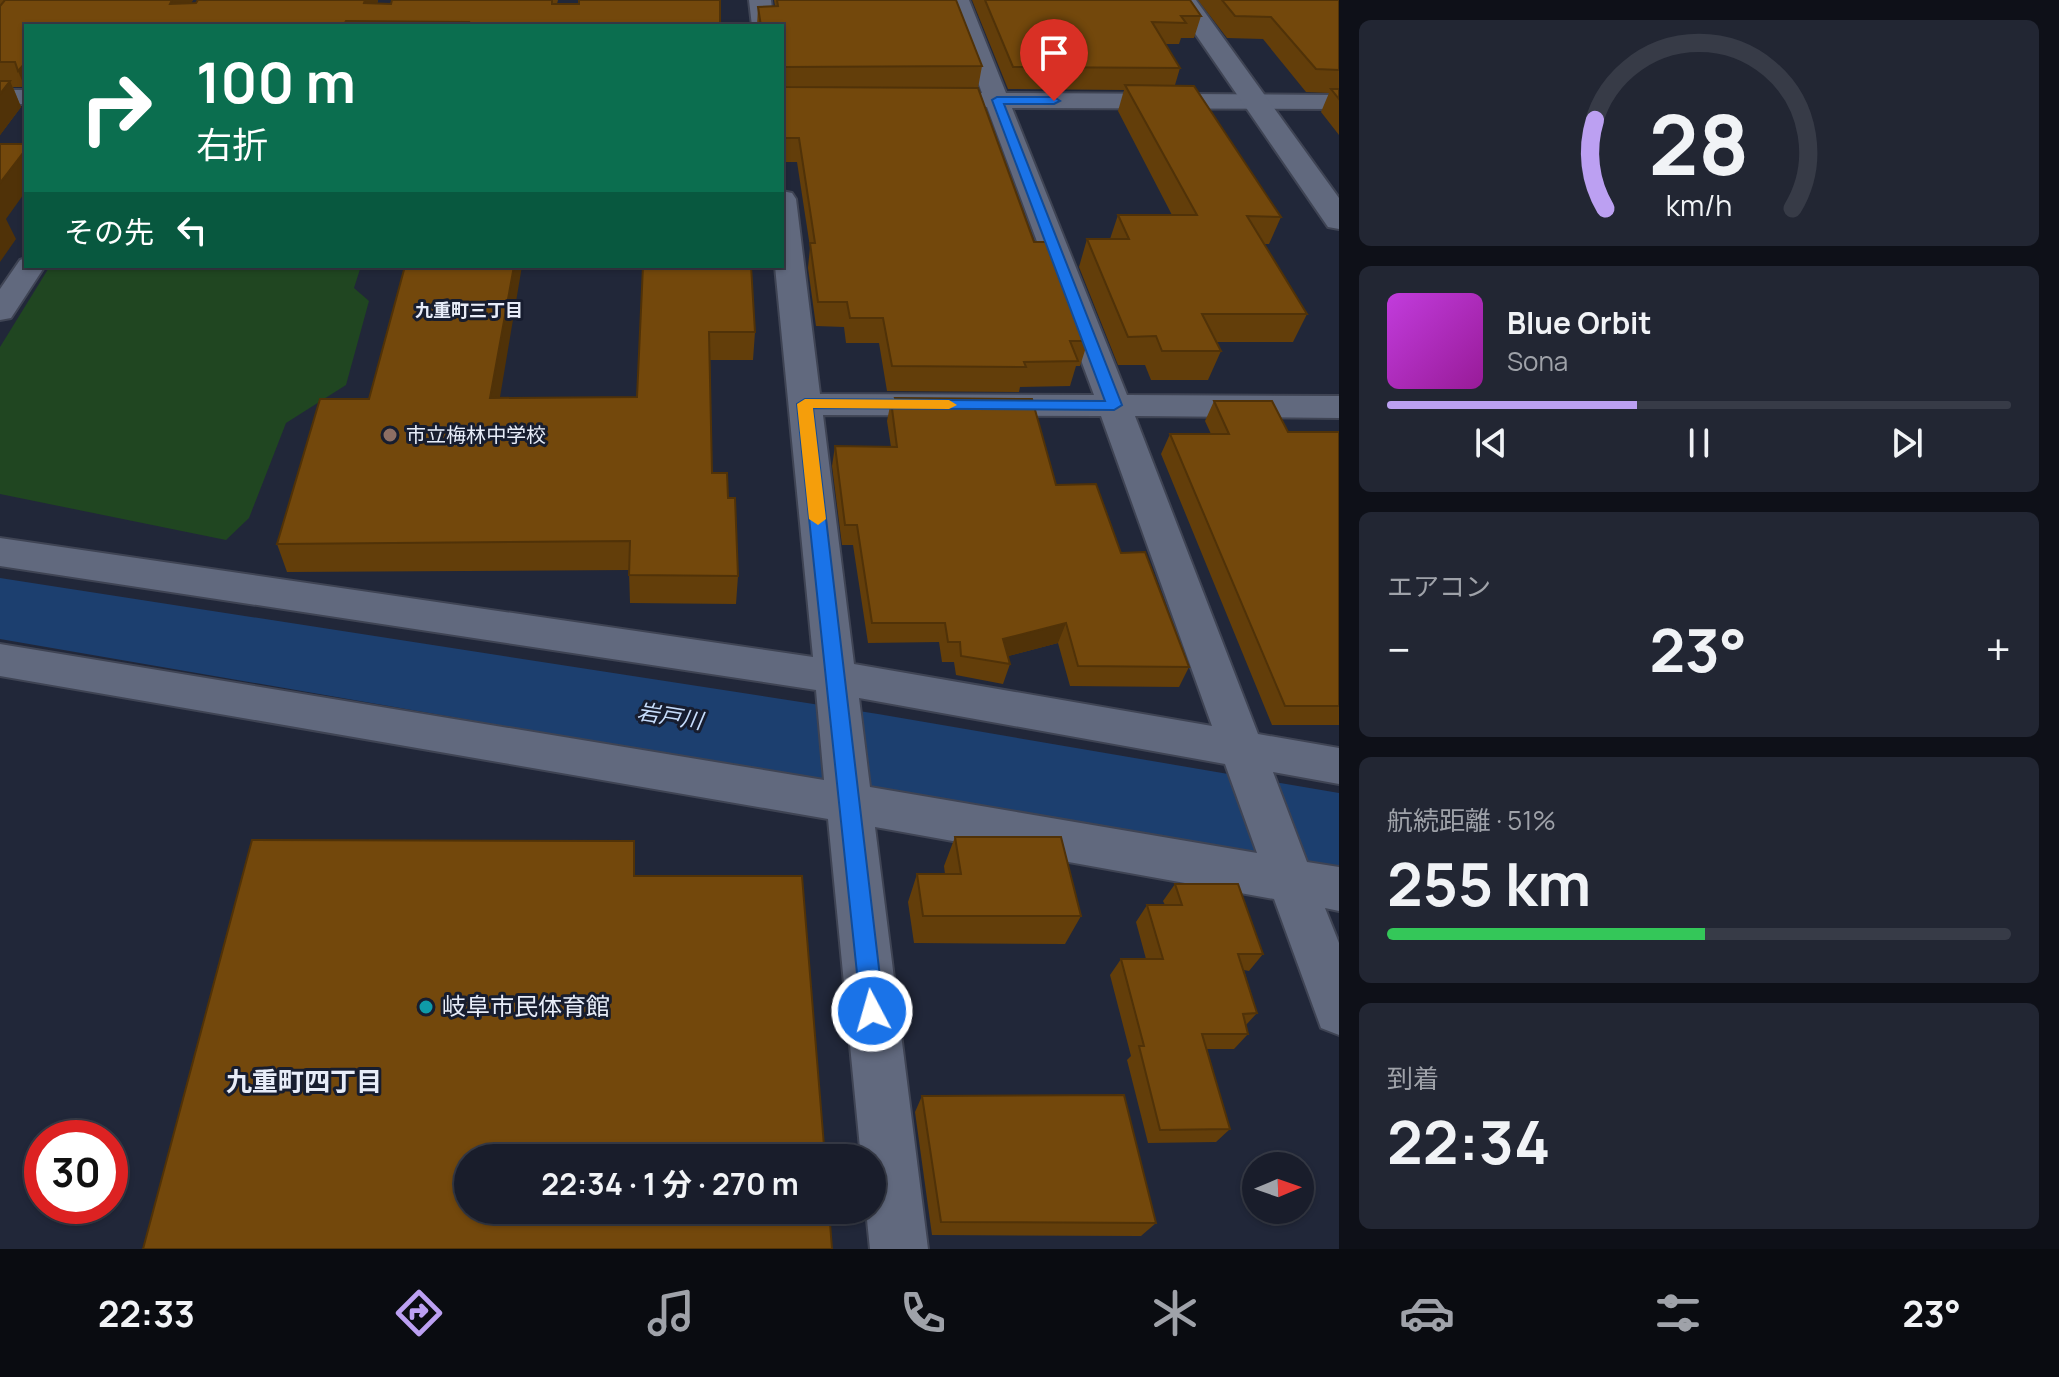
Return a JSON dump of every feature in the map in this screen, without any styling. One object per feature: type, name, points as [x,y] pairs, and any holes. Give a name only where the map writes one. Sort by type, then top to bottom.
[{"type":"street","points":[[760,0],[763,24]]},
{"type":"street","points":[[958,0],[1114,405],[1339,1010]]},
{"type":"street","points":[[1184,0],[1339,220]]},
{"type":"street","points":[[0,97],[24,97]]},
{"type":"street","points":[[951,100],[1339,102]]},
{"type":"street","points":[[784,217],[899,1249]]},
{"type":"street","points":[[0,311],[29,268]]},
{"type":"street","points":[[805,404],[1339,407]]},
{"type":"street","points":[[0,552],[1244,758],[1339,766]]},
{"type":"street","points":[[0,660],[848,795],[1287,873],[1339,889]]},
{"type":"green space","points":[[49,268],[360,268],[354,288],[369,301],[346,385],[286,423],[249,518],[226,540],[0,494],[0,347]]},
{"type":"water","name":"岩戸川","points":[[0,578],[878,714],[1339,793],[1339,870],[0,639]]},
{"type":"building","points":[[5,0],[172,0],[170,4],[196,3],[198,0],[365,0],[364,3],[391,4],[392,0],[552,0],[552,4],[579,4],[579,0],[720,0],[720,24],[346,21],[344,24],[24,24],[24,64],[18,71],[15,62],[0,62],[0,6]]},
{"type":"building","points":[[777,0],[956,0],[982,66],[784,67],[784,24],[761,24],[758,7],[778,6]]},
{"type":"building","points":[[985,0],[1190,0],[1201,16],[1181,16],[1186,23],[1152,22],[1180,68],[1013,67]]},
{"type":"building","points":[[1222,0],[1339,0],[1339,70],[1316,69],[1271,17],[1235,16]]},
{"type":"building","points":[[0,81],[10,81],[0,94]]},
{"type":"building","points":[[1125,85],[1194,86],[1281,217],[1247,216],[1307,314],[1202,314],[1221,351],[1162,351],[1156,336],[1128,337],[1087,239],[1129,239],[1118,215],[1197,215]]},
{"type":"building","points":[[784,87],[978,88],[1034,242],[1050,242],[1088,341],[1070,341],[1078,361],[1024,362],[1026,367],[892,366],[883,318],[850,318],[847,302],[818,302],[810,243],[815,243],[799,138],[785,138]]},
{"type":"building","points":[[0,144],[24,144],[24,152],[0,183]]},
{"type":"building","points":[[404,268],[514,268],[490,398],[637,397],[643,268],[751,268],[755,332],[709,332],[712,473],[727,473],[728,498],[735,498],[738,576],[629,575],[630,541],[277,544],[320,399],[369,399]]},
{"type":"building","points":[[895,398],[1032,399],[1056,485],[1096,484],[1121,553],[1145,552],[1189,667],[1078,666],[1066,623],[1003,639],[1010,664],[961,656],[960,642],[948,642],[945,623],[872,623],[857,525],[845,525],[835,446],[897,447],[891,401],[896,401]]},
{"type":"building","points":[[1214,401],[1272,401],[1288,432],[1339,432],[1339,706],[1285,706],[1170,434],[1229,434]]},
{"type":"building","points":[[955,837],[1061,837],[1081,916],[923,916],[917,874],[961,874]]},
{"type":"building","name":"岐阜市民体育館","points":[[252,840],[634,841],[634,876],[802,876],[824,1144],[454,1144],[454,1224],[830,1224],[832,1249],[143,1249]]},
{"type":"building","points":[[1175,884],[1238,884],[1263,954],[1238,954],[1257,1013],[1243,1014],[1248,1034],[1202,1034],[1230,1129],[1160,1130],[1139,1046],[1144,1046],[1121,959],[1163,959],[1147,905],[1182,905]]},
{"type":"building","points":[[1124,1095],[1156,1223],[941,1222],[922,1096]]},
{"type":"slow traffic","points":[[818,519],[805,404],[949,405]]},
{"type":"place","name":"市立梅林中学校","points":[[390,435]]},
{"type":"place","name":"岐阜市民体育館","points":[[426,1007]]},
{"type":"district","name":"九重町三丁目","points":[[469,311]]},
{"type":"district","name":"九重町四丁目","points":[[304,1082]]},
{"type":"route","points":[[872,1011],[805,404],[1114,405],[997,100],[1054,101]]}]
